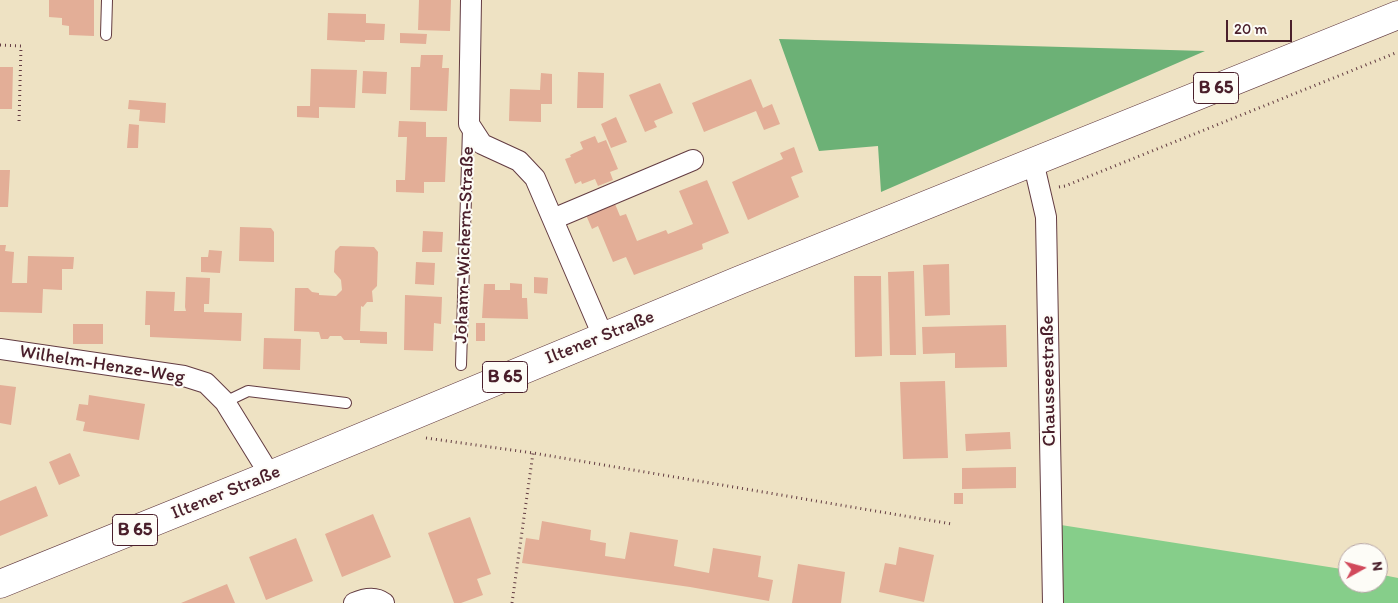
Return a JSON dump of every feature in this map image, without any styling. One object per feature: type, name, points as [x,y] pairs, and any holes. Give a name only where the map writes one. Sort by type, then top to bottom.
[{"type":"main road","name":"B 65","points":[[1033,161],[1398,15]]},
{"type":"main road","name":"Iltener Straße","points":[[0,584],[1033,161]]},
{"type":"street","name":"Johann-Wichern-Straße","points":[[471,0],[469,124],[482,144],[519,161],[535,178],[603,336]]},
{"type":"street","points":[[552,219],[693,160]]},
{"type":"street","name":"Chausseestraße","points":[[1033,161],[1046,217],[1053,603]]},
{"type":"street","name":"Wilhelm-Henze-Weg","points":[[0,349],[184,376],[206,383],[225,402],[270,475]]},
{"type":"street","points":[[354,603],[364,599],[380,600],[384,603]]},
{"type":"lane","points":[[106,35],[107,0]]},
{"type":"lane","name":"Johann-Wichern-Straße","points":[[461,365],[469,124]]},
{"type":"lane","points":[[225,402],[248,391],[346,403]]},
{"type":"path","points":[[0,45],[21,46],[18,122]]},
{"type":"path","points":[[1065,186],[1398,52]]},
{"type":"path","points":[[418,437],[533,453],[952,524]]},
{"type":"path","points":[[512,603],[533,453]]},
{"type":"green space","points":[[779,39],[1205,51],[881,192],[878,146],[819,151]]},
{"type":"green space","points":[[1061,525],[1338,568],[1338,593],[1388,593],[1388,576],[1398,578],[1398,603],[1063,603]]},
{"type":"building","points":[[49,0],[94,0],[94,36],[69,35],[69,26],[62,25],[62,18],[49,17]]},
{"type":"building","points":[[419,0],[451,0],[450,31],[418,30]]},
{"type":"building","points":[[328,13],[366,14],[366,23],[385,24],[384,40],[365,40],[365,42],[327,40]]},
{"type":"building","points":[[400,33],[427,34],[426,44],[400,43]]},
{"type":"building","points":[[421,55],[443,55],[442,68],[449,68],[447,111],[410,110],[411,67],[420,67]]},
{"type":"building","points":[[0,67],[13,67],[12,109],[0,109]]},
{"type":"building","points":[[311,69],[357,70],[355,108],[319,107],[319,118],[297,117],[297,106],[310,106]]},
{"type":"building","points":[[363,71],[387,72],[386,94],[362,93]]},
{"type":"building","points":[[578,72],[604,73],[603,108],[577,108]]},
{"type":"building","points":[[541,73],[552,74],[552,104],[541,104],[541,122],[509,121],[510,89],[540,90]]},
{"type":"building","points":[[751,79],[763,108],[772,104],[780,124],[764,130],[756,111],[704,132],[692,103]]},
{"type":"building","points":[[660,83],[673,113],[654,121],[657,127],[645,132],[629,95]]},
{"type":"building","points":[[129,100],[166,103],[165,123],[139,121],[140,110],[128,109]]},
{"type":"building","points":[[616,117],[627,142],[611,148],[601,124]]},
{"type":"building","points":[[399,121],[426,122],[426,137],[447,137],[445,182],[424,182],[424,193],[396,192],[396,180],[405,180],[407,137],[398,137]]},
{"type":"building","points":[[129,124],[139,125],[138,148],[127,148]]},
{"type":"building","points":[[595,136],[598,143],[606,140],[618,169],[610,172],[613,180],[598,186],[595,179],[582,184],[581,181],[575,184],[565,159],[583,149],[580,142]]},
{"type":"building","points":[[794,147],[803,172],[791,177],[799,197],[748,220],[732,182],[783,159],[780,153]]},
{"type":"building","points":[[0,170],[10,170],[8,207],[0,207]]},
{"type":"building","points":[[707,180],[729,233],[702,244],[703,249],[634,275],[626,257],[613,262],[598,226],[592,229],[586,215],[615,204],[620,216],[626,214],[637,241],[666,230],[668,234],[693,224],[679,191]]},
{"type":"building","points":[[240,227],[271,228],[274,232],[274,262],[239,261]]},
{"type":"building","points":[[423,231],[443,232],[442,252],[422,252]]},
{"type":"building","points":[[0,245],[6,245],[5,251],[14,252],[12,283],[27,283],[28,256],[74,257],[73,269],[62,269],[62,290],[43,289],[42,313],[0,312]]},
{"type":"building","points":[[340,246],[374,247],[378,252],[377,286],[372,291],[373,302],[367,302],[363,307],[361,306],[360,331],[387,332],[387,344],[360,343],[360,340],[344,340],[341,336],[330,336],[328,339],[321,339],[319,332],[294,331],[295,288],[308,288],[312,292],[319,293],[319,295],[336,296],[342,290],[341,280],[334,272],[335,251]]},
{"type":"building","points":[[209,250],[222,251],[220,273],[201,272],[201,257],[208,257]]},
{"type":"building","points":[[416,262],[435,263],[434,285],[415,284]]},
{"type":"building","points":[[949,264],[950,315],[925,316],[923,265]]},
{"type":"building","points":[[914,271],[916,355],[890,355],[888,272]]},
{"type":"building","points":[[854,276],[881,276],[882,356],[855,357]]},
{"type":"building","points":[[186,277],[210,278],[209,304],[204,304],[204,312],[242,313],[241,341],[150,337],[150,325],[145,325],[146,291],[175,292],[174,311],[186,311]]},
{"type":"building","points":[[534,277],[548,278],[547,294],[534,293]]},
{"type":"building","points":[[510,283],[522,284],[522,298],[527,298],[528,319],[482,318],[484,284],[495,284],[495,290],[510,290]]},
{"type":"building","points":[[405,295],[442,297],[441,324],[434,323],[433,351],[404,350]]},
{"type":"building","points":[[476,323],[485,323],[485,341],[476,341]]},
{"type":"building","points":[[73,324],[103,324],[103,344],[73,344]]},
{"type":"building","points":[[1006,325],[1007,367],[955,368],[955,353],[923,354],[922,327]]},
{"type":"building","points":[[264,338],[301,339],[300,370],[263,369]]},
{"type":"building","points":[[945,381],[948,458],[903,459],[900,382]]},
{"type":"building","points":[[0,385],[16,387],[11,425],[0,423]]},
{"type":"building","points":[[89,395],[145,404],[139,440],[83,431],[85,422],[76,420],[79,404],[88,405]]},
{"type":"building","points":[[1010,432],[1011,449],[966,451],[965,434]]},
{"type":"building","points":[[70,453],[80,476],[59,485],[49,462]]},
{"type":"building","points":[[1016,467],[1016,488],[962,489],[962,468]]},
{"type":"building","points":[[36,486],[48,516],[0,536],[0,501]]},
{"type":"building","points":[[954,493],[963,493],[963,504],[954,504]]},
{"type":"building","points":[[373,514],[391,557],[342,577],[325,534]]},
{"type":"building","points":[[470,517],[491,574],[477,579],[483,595],[461,603],[454,603],[428,533]]},
{"type":"building","points":[[542,521],[591,530],[590,540],[606,543],[605,556],[625,559],[630,532],[678,540],[674,566],[709,573],[713,548],[761,556],[758,577],[773,580],[769,601],[690,587],[522,563],[526,538],[539,540]]},
{"type":"building","points":[[296,538],[313,581],[266,600],[249,557]]},
{"type":"building","points":[[899,547],[934,555],[924,602],[879,592],[885,563],[896,565]]},
{"type":"building","points":[[798,564],[845,572],[841,603],[792,603]]},
{"type":"building","points":[[227,584],[235,603],[181,603]]}]
